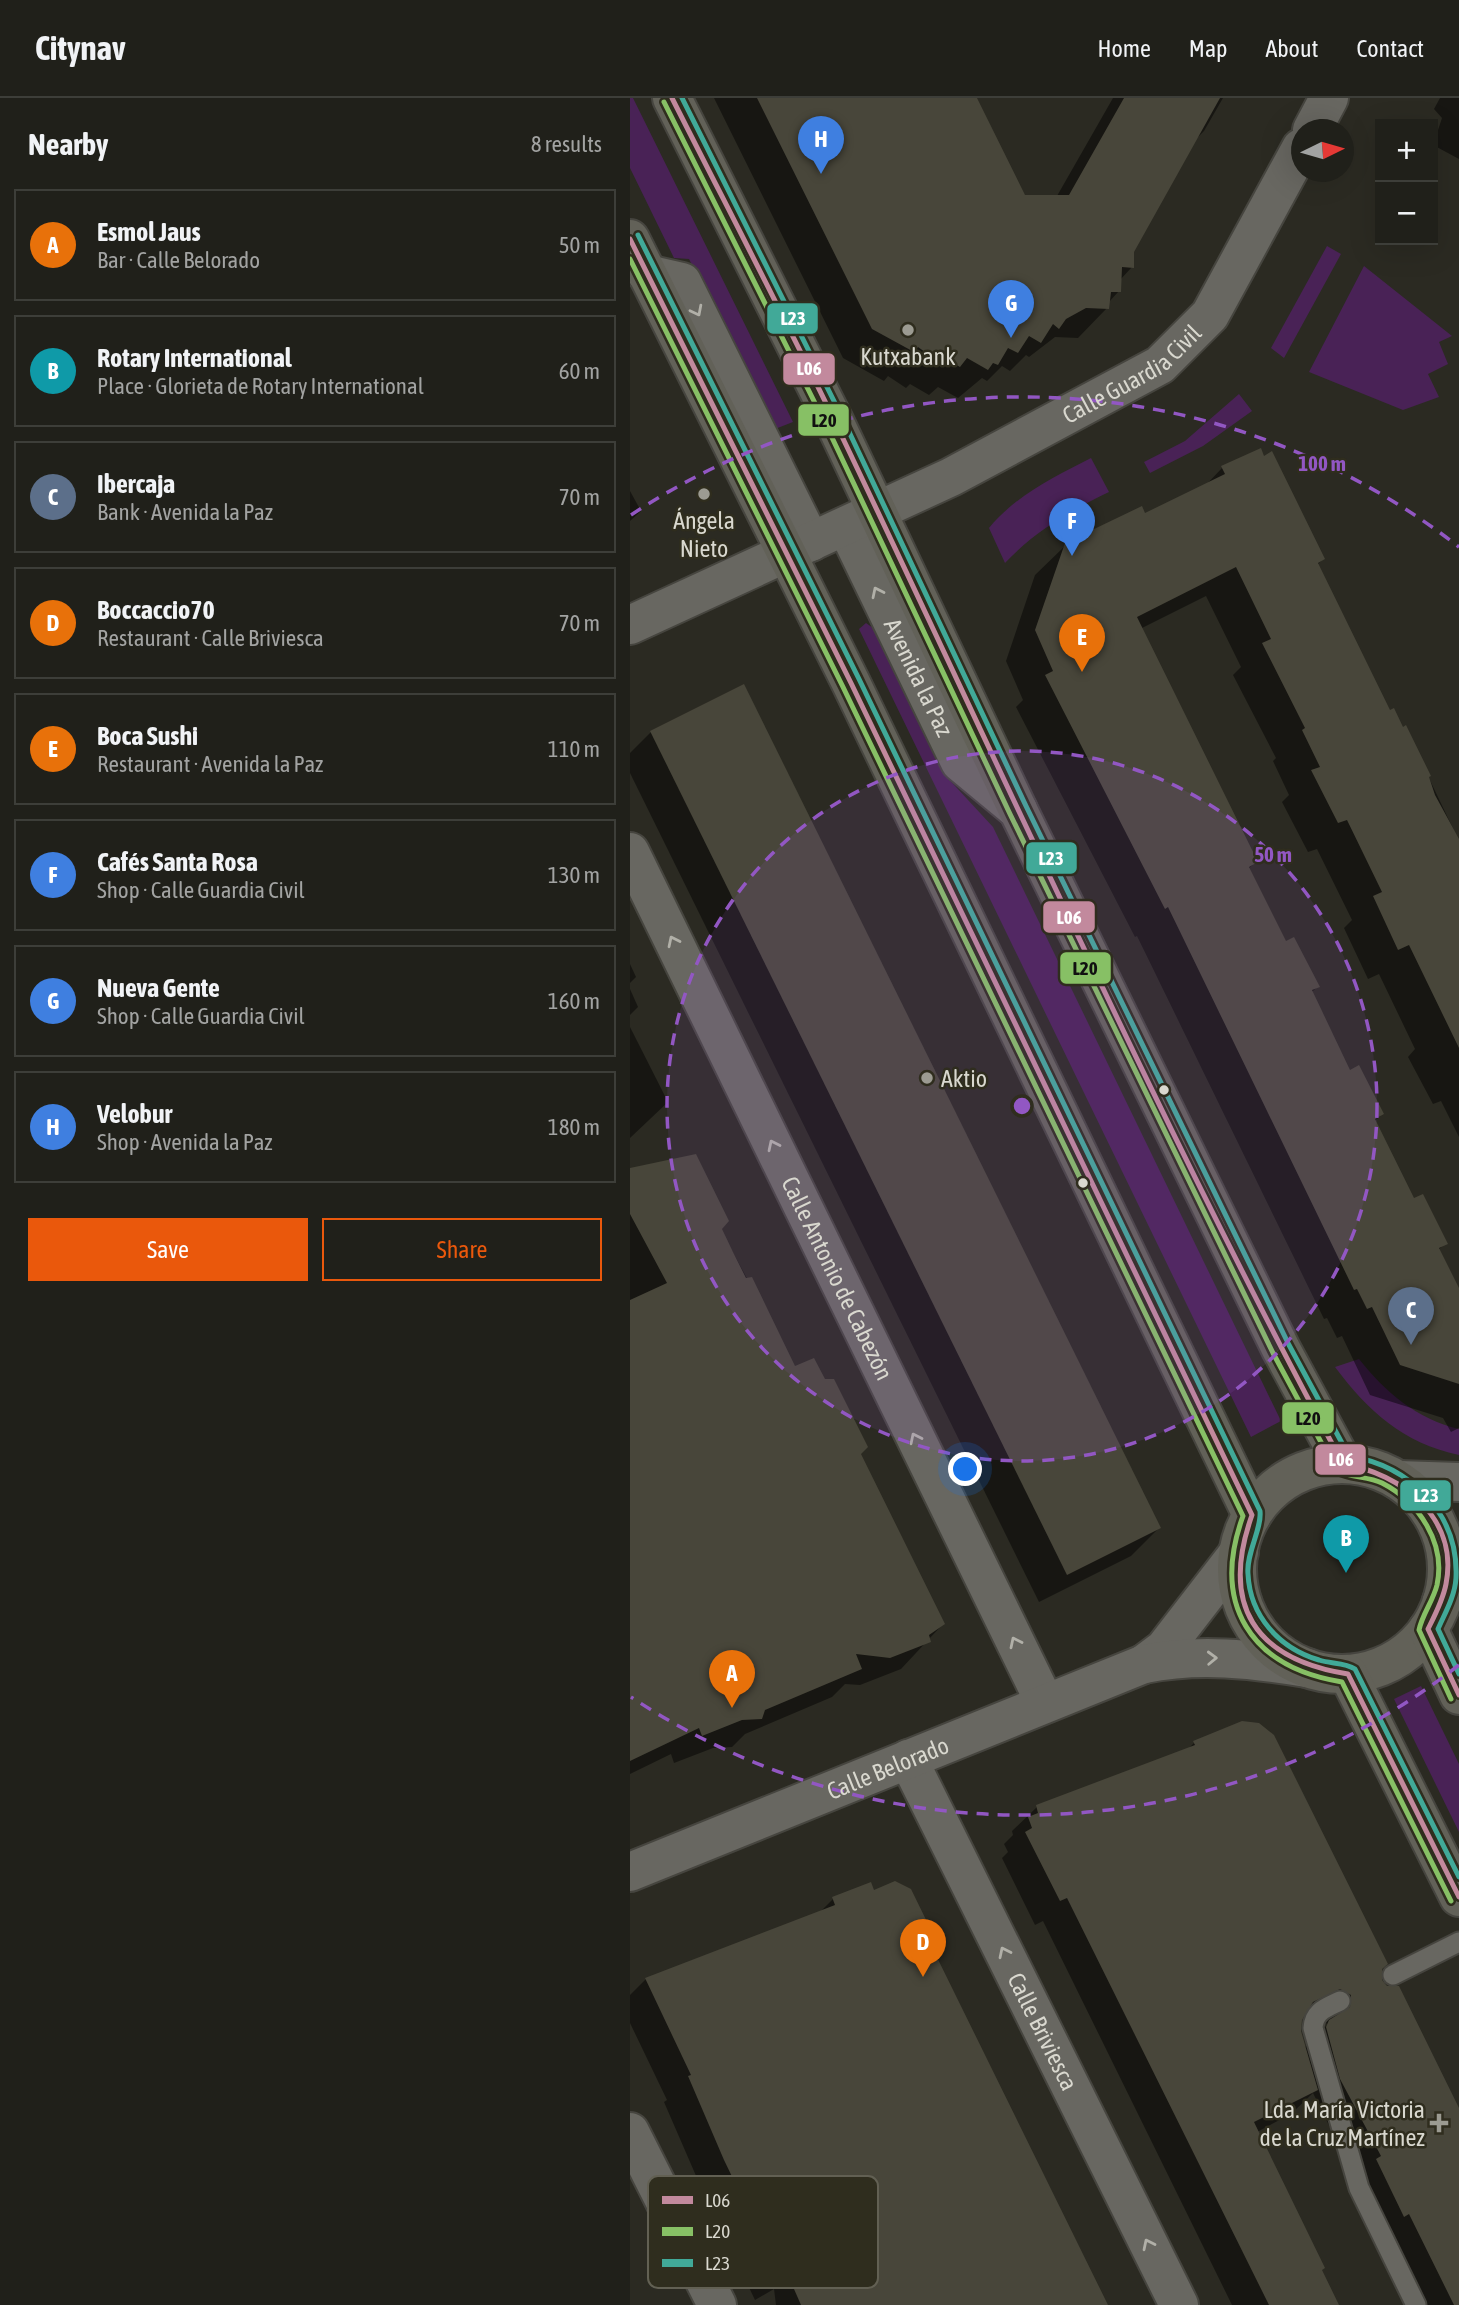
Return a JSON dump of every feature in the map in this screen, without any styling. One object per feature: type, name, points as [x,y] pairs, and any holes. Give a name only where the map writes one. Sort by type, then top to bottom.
[{"type":"main road","name":"Avenida la Paz","points":[[673,98],[835,423],[861,519],[1017,810],[1280,1349],[1343,1464]]},
{"type":"main road","points":[[630,239],[799,547],[1252,1515]]},
{"type":"main road","points":[[1443,1602],[1403,1655],[1377,1668],[1348,1674],[1307,1668],[1277,1651],[1253,1625],[1244,1605],[1238,1578],[1239,1552],[1252,1515],[1265,1498],[1286,1480],[1315,1467],[1343,1464],[1363,1466],[1398,1480],[1421,1499],[1441,1536],[1447,1557],[1443,1602],[1459,1695]]},
{"type":"main road","points":[[1348,1674],[1459,1897]]},
{"type":"street","points":[[1318,119],[1329,98]]},
{"type":"street","name":"Calle Guardia Civil","points":[[861,519],[972,466],[1160,365],[1210,315],[1291,166]]},
{"type":"street","points":[[630,625],[861,519]]},
{"type":"street","name":"Calle Antonio de Cabezón","points":[[630,852],[1045,1703]]},
{"type":"street","points":[[1398,1480],[1459,1482]]},
{"type":"street","name":"Calle Belorado","points":[[1144,1664],[1164,1649],[1239,1552]]},
{"type":"street","name":"Calle Belorado","points":[[630,1871],[1144,1664],[1168,1659],[1233,1657],[1307,1668]]},
{"type":"street","name":"Calle Briviesca","points":[[908,1759],[1178,2305]]},
{"type":"street","points":[[630,2132],[652,2176]]},
{"type":"street","points":[[708,2288],[717,2305]]},
{"type":"lane","points":[[1393,1975],[1459,1942]]},
{"type":"lane","points":[[1340,2001],[1320,2011],[1315,2016],[1313,2028],[1359,2189],[1416,2305]]},
{"type":"shaded area","points":[[630,98],[633,98],[793,422],[775,429],[689,259],[674,258],[630,168]]},
{"type":"shaded area","points":[[1327,246],[1341,254],[1284,358],[1271,348]]},
{"type":"shaded area","points":[[1364,266],[1452,336],[1439,342],[1448,364],[1428,374],[1439,397],[1403,410],[1309,372]]},
{"type":"shaded area","points":[[1239,394],[1252,411],[1203,446],[1150,473],[1144,462],[1185,441]]},
{"type":"shaded area","points":[[1091,458],[1109,492],[1054,523],[1028,541],[1005,563],[989,528],[1023,496]]},
{"type":"shaded area","points":[[866,623],[873,628],[943,773],[993,827],[1281,1421],[1251,1437],[859,629]]},
{"type":"shaded area","points":[[1359,1359],[1403,1403],[1429,1418],[1459,1429],[1459,1455],[1439,1450],[1404,1433],[1388,1423],[1360,1398],[1335,1367]]},
{"type":"shaded area","points":[[1421,1686],[1459,1764],[1459,1832],[1394,1699]]},
{"type":"building","points":[[757,98],[977,98],[1025,195],[1069,195],[1124,98],[1220,98],[1134,252],[1134,268],[1122,267],[1121,292],[1111,292],[1109,309],[1086,308],[1066,319],[1059,329],[1053,324],[1041,343],[1029,336],[1018,353],[1008,348],[998,365],[993,363],[988,370],[967,358],[960,367],[940,355],[936,360],[918,347],[914,352],[872,329]]},
{"type":"building","points":[[1261,448],[1264,456],[1272,451],[1325,559],[1318,563],[1390,710],[1394,708],[1403,727],[1406,725],[1431,776],[1429,777],[1435,795],[1459,839],[1459,1048],[1409,945],[1398,950],[1373,896],[1382,892],[1347,820],[1338,823],[1311,770],[1320,767],[1302,730],[1305,728],[1262,643],[1271,639],[1236,567],[1137,617],[1258,862],[1249,867],[1286,941],[1294,937],[1320,987],[1312,990],[1350,1070],[1359,1065],[1384,1114],[1375,1119],[1414,1198],[1423,1194],[1448,1244],[1439,1248],[1459,1288],[1459,1384],[1400,1365],[1372,1307],[1367,1309],[1357,1289],[1354,1290],[1168,907],[1165,909],[1045,675],[1053,671],[1035,630],[1065,543],[1142,506],[1145,513],[1225,474],[1221,466]]},
{"type":"building","points":[[744,684],[1161,1528],[1067,1575],[650,731]]},
{"type":"building","points":[[696,1154],[729,1221],[722,1229],[746,1278],[752,1277],[795,1366],[814,1358],[825,1379],[834,1379],[868,1447],[861,1454],[945,1624],[929,1635],[931,1642],[890,1658],[856,1654],[862,1669],[765,1710],[762,1719],[742,1720],[702,1736],[699,1728],[630,1761],[630,1300],[667,1283],[630,1214],[630,1168]]},
{"type":"building","points":[[1242,1721],[1259,1723],[1274,1735],[1388,1964],[1382,1969],[1382,1980],[1387,1986],[1399,1986],[1459,2108],[1459,2305],[1454,2305],[1409,2214],[1404,2217],[1376,2159],[1381,2156],[1340,2079],[1326,2027],[1329,2020],[1350,2007],[1351,1995],[1340,1989],[1313,2002],[1302,2020],[1301,2031],[1318,2090],[1254,2122],[1325,2268],[1322,2270],[1339,2305],[1269,2305],[1067,1898],[1060,1901],[1025,1832],[1032,1828],[1028,1817],[1038,1813],[1036,1805],[1195,1745],[1193,1741]]},
{"type":"building","points":[[895,1881],[911,1889],[931,1930],[925,1933],[1108,2305],[801,2305],[794,2288],[878,2288],[878,2176],[732,2176],[688,2076],[691,2075],[645,1978],[835,1905],[832,1897],[871,1882],[874,1890]]},
{"type":"transit line","name":"L06","points":[[672,98],[837,426],[1146,1078],[1343,1464],[1385,1477],[1405,1489],[1434,1519],[1444,1539],[1448,1560],[1445,1590],[1428,1629],[1459,1695]]},
{"type":"transit line","name":"L23","points":[[682,98],[843,419],[1026,806],[1289,1345],[1349,1456],[1392,1470],[1426,1496],[1440,1513],[1455,1555],[1456,1578],[1452,1598],[1438,1629],[1459,1674]]},
{"type":"transit line","name":"L20","points":[[664,102],[827,427],[1010,814],[1273,1353],[1336,1470],[1382,1483],[1407,1501],[1427,1525],[1433,1539],[1439,1569],[1437,1585],[1419,1630],[1451,1699]]},
{"type":"transit line","name":"L23","points":[[638,235],[859,679],[1260,1511],[1248,1566],[1254,1603],[1269,1628],[1291,1647],[1319,1660],[1355,1669],[1459,1877]]},
{"type":"transit line","name":"L06","points":[[630,239],[851,683],[1252,1515],[1243,1547],[1240,1576],[1244,1601],[1253,1623],[1268,1641],[1289,1655],[1316,1667],[1348,1674],[1459,1897]]},
{"type":"transit line","name":"L20","points":[[630,259],[843,687],[1243,1516],[1234,1548],[1232,1577],[1236,1603],[1246,1626],[1262,1646],[1283,1662],[1310,1674],[1342,1682],[1451,1901]]},
{"type":"place","name":"Velobur","points":[[821,174]]},
{"type":"place","name":"Kutxabank","points":[[908,330]]},
{"type":"place","name":"Nueva Gente","points":[[1011,338]]},
{"type":"place","name":"Ángela Nieto","points":[[704,494]]},
{"type":"place","name":"Cafés Santa Rosa","points":[[1072,556]]},
{"type":"place","name":"Boca Sushi","points":[[1082,672]]},
{"type":"place","name":"Aktio","points":[[927,1078]]},
{"type":"place","name":"Ibercaja","points":[[1411,1345]]},
{"type":"place","name":"Rotary International","points":[[1346,1573]]},
{"type":"place","name":"Esmol Jaus","points":[[732,1708]]},
{"type":"place","name":"Boccaccio70","points":[[923,1977]]},
{"type":"place","name":"Lda. María Victoria de la Cruz Martínez","points":[[1439,2123]]}]
